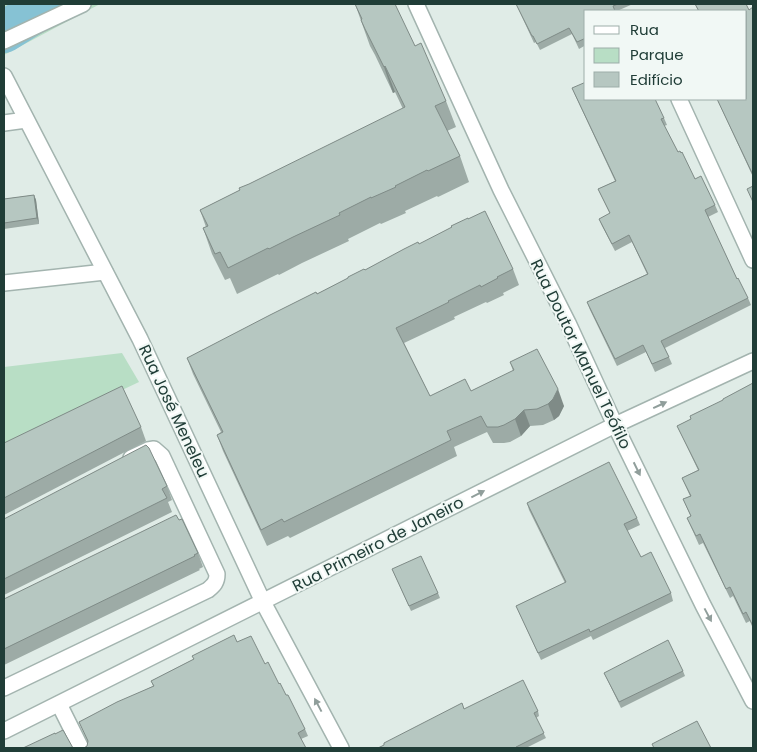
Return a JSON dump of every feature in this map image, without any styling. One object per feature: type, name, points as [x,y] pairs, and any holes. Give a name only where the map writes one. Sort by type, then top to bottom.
[{"type":"street","points":[[4,41],[83,4]]},
{"type":"street","name":"Rua Doutor Manuel Teófilo","points":[[416,4],[501,190],[568,323],[615,426],[703,606],[753,701]]},
{"type":"street","name":"Rua José Meneleu","points":[[4,76],[140,339],[262,602],[341,748]]},
{"type":"street","points":[[679,100],[753,260]]},
{"type":"street","points":[[4,123],[26,120]]},
{"type":"street","points":[[4,283],[105,272]]},
{"type":"street","name":"Rua Primeiro de Janeiro","points":[[4,731],[615,426],[753,361]]},
{"type":"street","points":[[4,688],[208,590],[217,580],[217,574],[184,516],[162,456],[154,449],[148,450],[123,463]]},
{"type":"street","points":[[59,704],[81,748]]},
{"type":"green space","points":[[4,4],[100,4],[4,55]]},
{"type":"green space","points":[[122,353],[139,382],[4,446],[4,367]]},
{"type":"building","points":[[355,4],[395,4],[415,46],[421,43],[446,101],[435,106],[460,156],[371,197],[339,213],[340,215],[228,268],[220,252],[215,254],[203,228],[208,226],[200,210],[240,190],[239,188],[405,107],[365,29]]},
{"type":"building","points":[[516,4],[618,4],[613,6],[615,10],[584,10],[584,39],[577,42],[569,28],[537,44]]},
{"type":"building","points":[[695,4],[746,4],[749,10],[753,7],[753,175],[717,100],[747,100],[747,10],[698,10]]},
{"type":"building","points":[[584,83],[584,100],[655,100],[664,118],[661,119],[678,152],[682,152],[695,179],[701,176],[715,205],[705,210],[737,279],[748,298],[661,341],[669,357],[652,364],[643,345],[615,359],[587,302],[648,274],[629,235],[612,244],[599,219],[610,213],[598,189],[616,181],[572,88]]},
{"type":"building","points":[[753,186],[753,202],[747,189]]},
{"type":"building","points":[[34,195],[37,218],[4,223],[4,199]]},
{"type":"building","points":[[485,211],[513,269],[481,287],[480,285],[396,328],[430,396],[465,379],[471,391],[514,370],[510,362],[537,349],[558,389],[553,399],[548,404],[537,409],[524,410],[515,419],[498,427],[487,427],[481,416],[447,431],[451,440],[284,522],[282,519],[261,530],[217,435],[223,432],[187,358],[316,292],[317,294],[418,242],[419,244],[451,226]]},
{"type":"building","points":[[753,383],[753,626],[746,612],[743,614],[730,587],[726,589],[700,534],[696,536],[687,518],[691,516],[683,499],[691,496],[682,478],[699,470],[677,426],[691,419],[690,416]]},
{"type":"building","points":[[122,386],[141,427],[4,498],[4,443]]},
{"type":"building","points":[[146,445],[167,486],[162,489],[167,498],[4,579],[4,519]]},
{"type":"building","points":[[609,462],[637,518],[624,524],[641,557],[651,552],[671,593],[590,632],[589,629],[538,653],[516,606],[566,582],[527,503]]},
{"type":"building","points":[[176,515],[179,520],[182,519],[198,553],[195,556],[4,649],[4,599]]},
{"type":"building","points":[[421,556],[438,593],[409,606],[392,569]]},
{"type":"building","points":[[234,635],[237,642],[251,636],[265,664],[268,662],[279,684],[286,695],[288,695],[305,729],[298,733],[306,748],[84,748],[87,746],[88,741],[79,722],[117,702],[154,686],[151,681],[194,659],[192,656]]},
{"type":"building","points":[[668,640],[683,671],[619,702],[604,673]]},
{"type":"building","points":[[523,680],[538,711],[534,713],[544,733],[517,748],[378,748],[384,745],[384,743],[462,703],[464,709]]},
{"type":"building","points":[[697,721],[711,748],[654,748],[652,744]]},
{"type":"building","points":[[63,730],[73,748],[23,748],[55,733]]},
{"type":"waterway","points":[[4,32],[49,4]]}]
